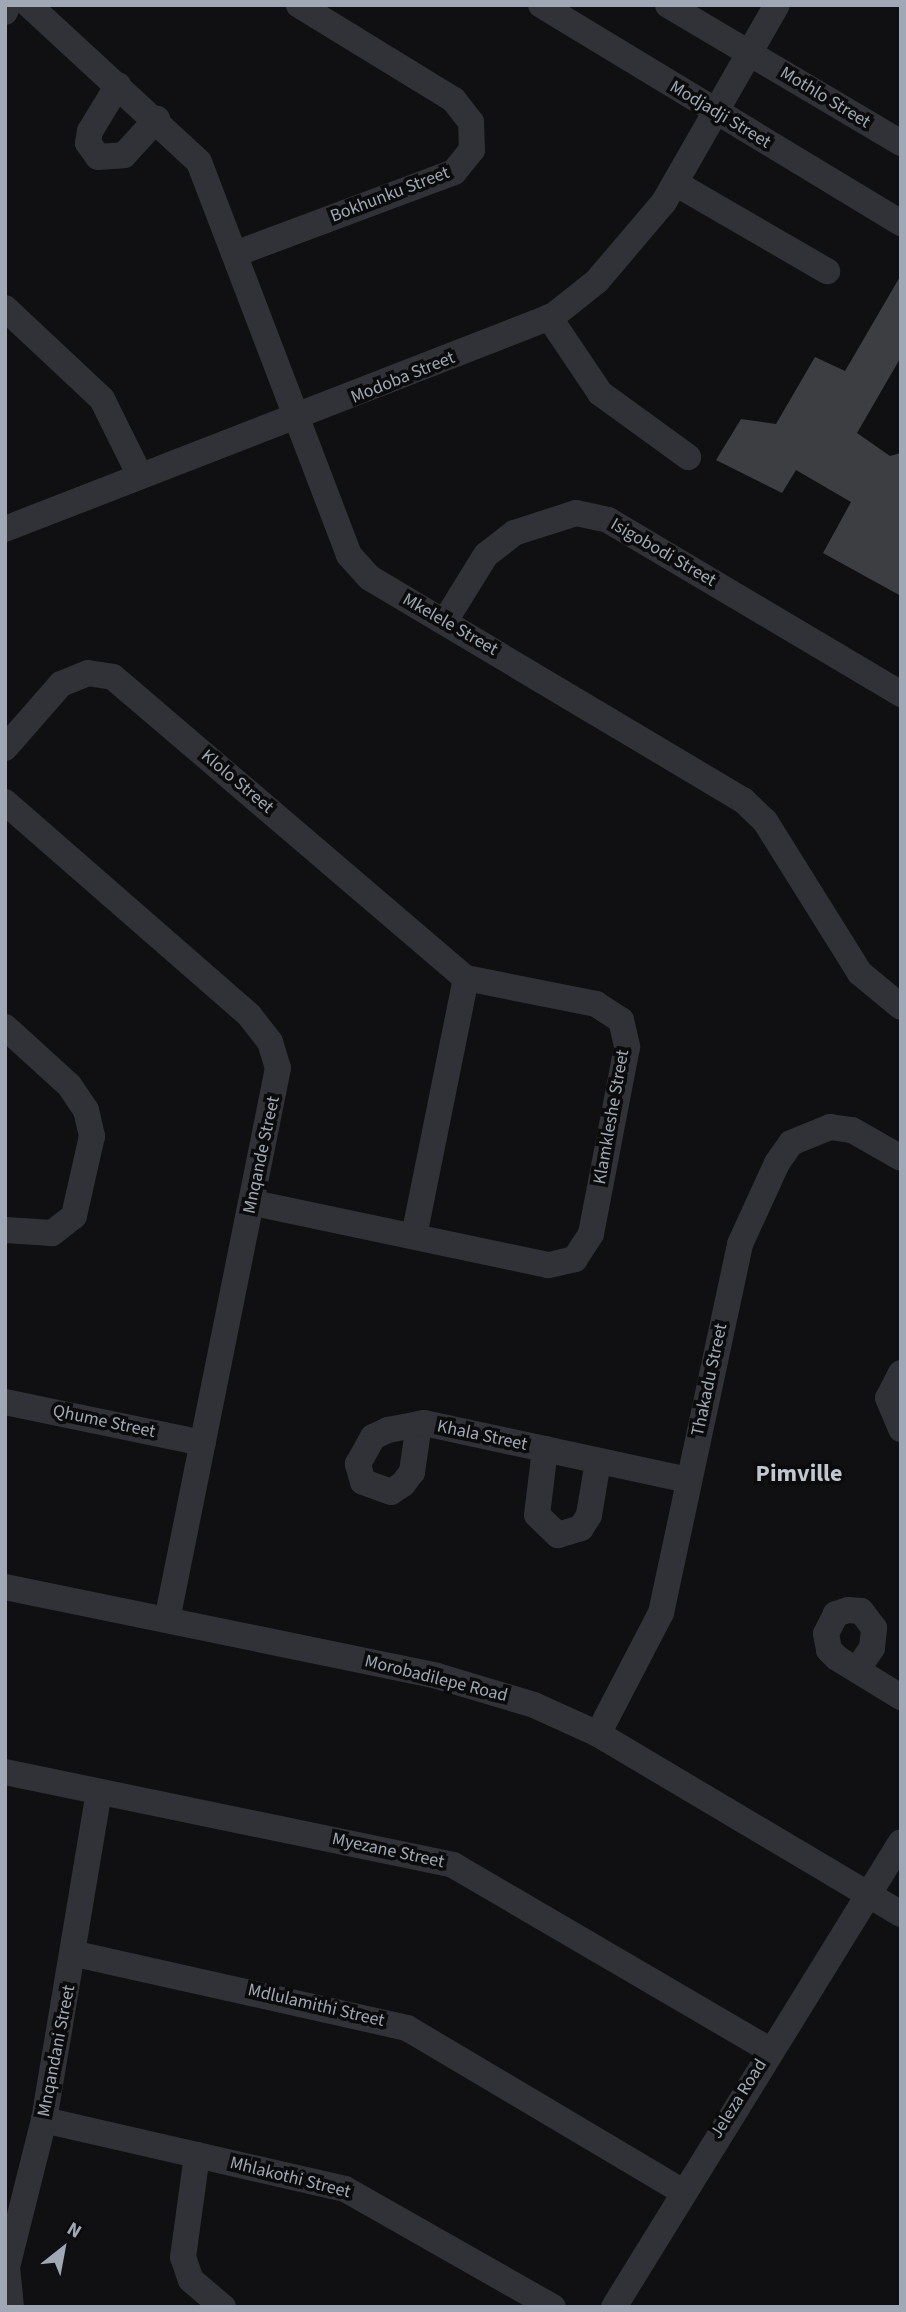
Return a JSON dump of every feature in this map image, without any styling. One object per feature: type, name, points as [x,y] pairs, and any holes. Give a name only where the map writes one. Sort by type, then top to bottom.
[{"type":"street","points":[[5,12],[8,5]]},
{"type":"street","name":"Mkelele Street","points":[[29,5],[157,119],[199,162],[294,422],[349,555],[370,578],[756,811],[860,973],[901,1007]]},
{"type":"street","name":"Bokhunku Street","points":[[234,254],[454,172],[472,150],[471,122],[454,100],[299,5]]},
{"type":"street","name":"Modjadji Street","points":[[541,5],[715,113],[901,223]]},
{"type":"street","name":"Mothlo Street","points":[[668,5],[901,143]]},
{"type":"street","name":"Modoba Street","points":[[5,529],[140,476],[294,422],[549,317],[612,265],[676,183],[777,5]]},
{"type":"street","points":[[118,85],[90,131],[88,143],[98,157],[124,155],[157,119]]},
{"type":"street","points":[[676,183],[827,271]]},
{"type":"street","points":[[5,308],[102,399],[140,476]]},
{"type":"street","points":[[549,317],[600,393],[688,457]]},
{"type":"street","name":"Isigobodi Street","points":[[445,621],[486,555],[513,533],[576,513],[608,520],[901,694]]},
{"type":"street","name":"Klolo Street","points":[[5,748],[61,684],[88,673],[113,677],[466,978]]},
{"type":"street","name":"Mnqande Street","points":[[5,802],[249,1015],[270,1042],[278,1068],[276,1095],[167,1620]]},
{"type":"street","points":[[414,1236],[466,978]]},
{"type":"street","name":"Klamkleshe Street","points":[[253,1203],[548,1265],[575,1259],[591,1234],[627,1047],[621,1020],[596,1004],[466,978]]},
{"type":"street","points":[[5,1230],[52,1233],[74,1216],[92,1136],[86,1110],[69,1085],[7,1032]]},
{"type":"street","name":"Thakadu Street","points":[[598,1734],[661,1613],[740,1244],[791,1143],[831,1127],[852,1130],[901,1158]]},
{"type":"street","points":[[901,1373],[888,1398],[901,1429]]},
{"type":"street","name":"Qhume Street","points":[[5,1402],[202,1443]]},
{"type":"street","name":"Khala Street","points":[[419,1424],[688,1480]]},
{"type":"street","name":"Khala Street","points":[[545,1450],[537,1515],[558,1535],[582,1528],[589,1515],[598,1461]]},
{"type":"street","name":"Morobadilepe Road","points":[[5,1587],[482,1686],[598,1734],[901,1913]]},
{"type":"street","points":[[857,1670],[901,1698]]},
{"type":"street","name":"Myezane Street","points":[[5,1772],[453,1865],[770,2050]]},
{"type":"street","name":"Mnqandani Street","points":[[11,2307],[7,2267],[44,2120],[76,1954],[99,1793]]},
{"type":"street","name":"Jeleza Road","points":[[614,2307],[681,2192],[901,1842]]},
{"type":"street","name":"Mdlulamithi Street","points":[[76,1954],[407,2028],[681,2192]]},
{"type":"street","name":"Mhlakothi Street","points":[[44,2120],[345,2189],[553,2307]]},
{"type":"street","points":[[197,2155],[183,2257],[191,2280],[223,2307]]},
{"type":"building","points":[[901,275],[901,357],[857,433],[890,456],[901,453],[901,596],[823,553],[851,502],[796,470],[782,493],[716,460],[741,419],[776,424],[815,357],[845,371]]},
{"type":"district","name":"Pimville","points":[[799,1474]]}]
